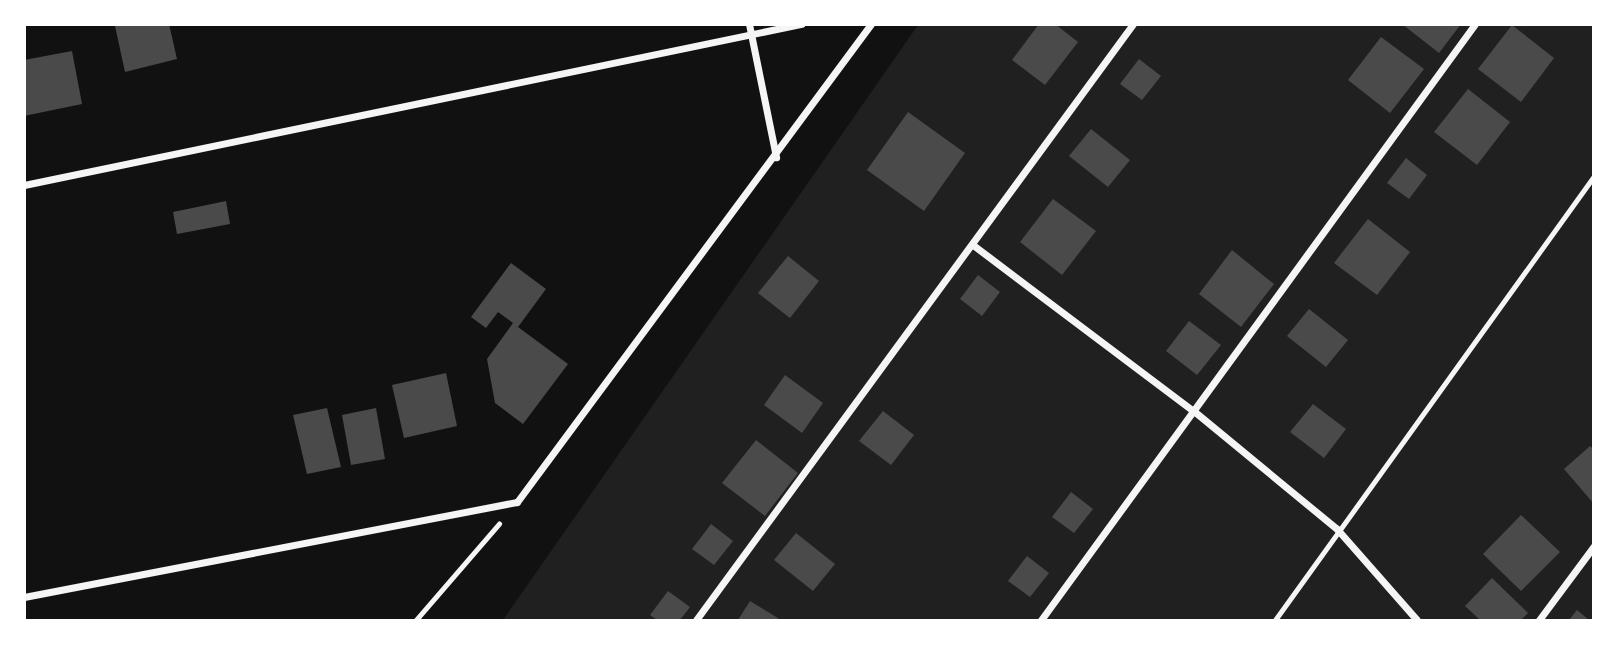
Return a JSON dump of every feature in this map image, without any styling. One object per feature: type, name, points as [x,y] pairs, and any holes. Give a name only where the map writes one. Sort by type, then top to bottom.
[{"type":"street","points":[[749,24],[776,157]]},
{"type":"street","points":[[24,185],[802,24]]},
{"type":"street","points":[[24,597],[517,502],[776,157],[871,24]]},
{"type":"street","points":[[696,621],[1133,24]]},
{"type":"street","points":[[1041,621],[1475,24]]},
{"type":"street","points":[[972,245],[1195,412],[1337,529],[1417,621]]},
{"type":"street","points":[[1539,621],[1594,546]]},
{"type":"lane","points":[[1275,621],[1337,529],[1594,176]]},
{"type":"path","points":[[416,621],[517,502]]},
{"type":"shaded area","points":[[918,25],[1593,25],[1593,620],[503,620]]},
{"type":"building","points":[[169,24],[177,59],[125,72],[115,26]]},
{"type":"building","points":[[1039,24],[1055,24],[1078,42],[1045,85],[1012,60]]},
{"type":"building","points":[[1402,24],[1461,24],[1439,53]]},
{"type":"building","points":[[1512,25],[1554,58],[1521,102],[1478,69]]},
{"type":"building","points":[[1381,37],[1424,69],[1390,113],[1348,80]]},
{"type":"building","points":[[72,51],[82,104],[24,116],[24,60]]},
{"type":"building","points":[[1139,59],[1161,76],[1142,100],[1120,84]]},
{"type":"building","points":[[1468,89],[1510,122],[1477,165],[1434,132]]},
{"type":"building","points":[[908,112],[965,153],[924,211],[867,170]]},
{"type":"building","points":[[1091,129],[1130,160],[1108,187],[1069,156]]},
{"type":"building","points":[[1406,158],[1427,175],[1409,199],[1387,183]]},
{"type":"building","points":[[1053,199],[1096,231],[1062,275],[1020,242]]},
{"type":"building","points":[[226,201],[230,224],[177,234],[173,212]]},
{"type":"building","points":[[1368,219],[1410,252],[1377,295],[1334,263]]},
{"type":"building","points":[[1232,250],[1274,284],[1241,327],[1199,294]]},
{"type":"building","points":[[788,256],[819,281],[790,318],[758,293]]},
{"type":"building","points":[[511,263],[546,289],[518,327],[568,364],[523,424],[495,403],[487,359],[513,323],[498,312],[486,328],[471,317]]},
{"type":"building","points":[[978,275],[1000,292],[982,316],[960,299]]},
{"type":"building","points":[[1309,309],[1348,340],[1326,367],[1287,336]]},
{"type":"building","points":[[1189,321],[1221,345],[1197,375],[1166,351]]},
{"type":"building","points":[[446,373],[457,426],[404,438],[392,385]]},
{"type":"building","points":[[785,375],[823,403],[802,433],[764,405]]},
{"type":"building","points":[[1313,404],[1346,429],[1324,458],[1290,432]]},
{"type":"building","points":[[327,408],[341,467],[307,474],[293,415]]},
{"type":"building","points":[[376,408],[385,459],[351,465],[342,415]]},
{"type":"building","points":[[883,411],[914,435],[891,465],[859,441]]},
{"type":"building","points":[[756,440],[798,473],[765,516],[722,483]]},
{"type":"building","points":[[1590,446],[1594,450],[1594,504],[1564,469]]},
{"type":"building","points":[[1071,492],[1093,509],[1074,533],[1052,517]]},
{"type":"building","points":[[1521,515],[1560,552],[1521,591],[1483,554]]},
{"type":"building","points":[[711,524],[733,541],[714,565],[692,549]]},
{"type":"building","points":[[796,533],[835,564],[813,591],[774,560]]},
{"type":"building","points":[[1027,556],[1049,573],[1030,597],[1008,581]]},
{"type":"building","points":[[1492,578],[1528,613],[1521,620],[1480,620],[1465,606]]},
{"type":"building","points":[[668,591],[690,607],[680,620],[657,620],[650,615]]},
{"type":"building","points":[[750,601],[781,620],[738,620]]},
{"type":"building","points":[[1577,610],[1589,620],[1569,620]]}]
